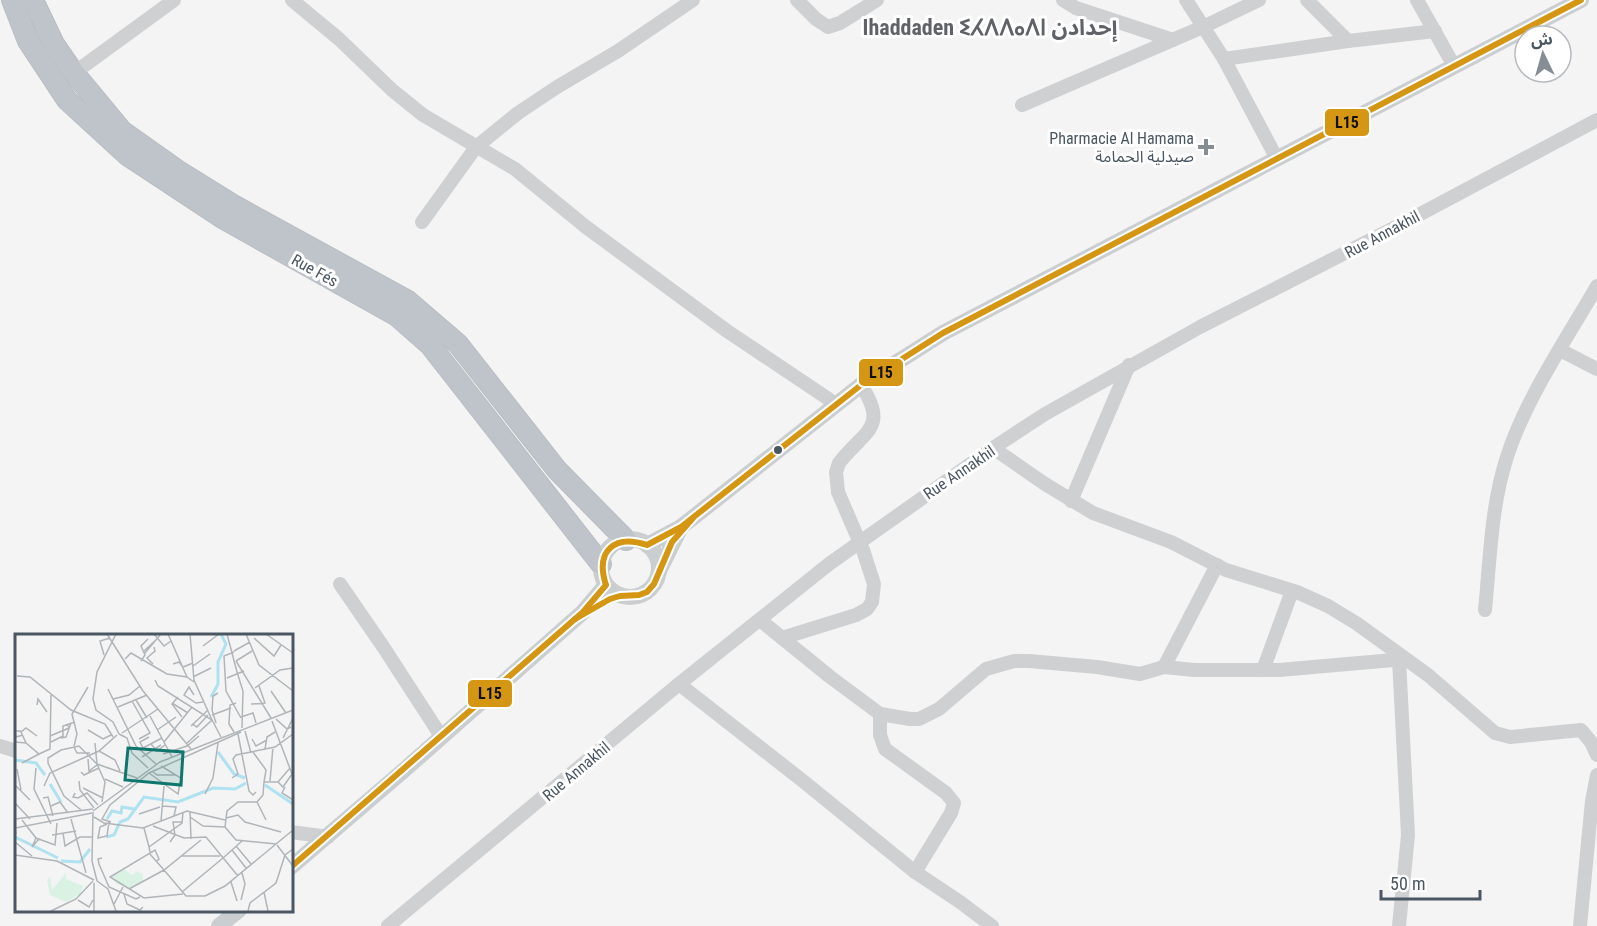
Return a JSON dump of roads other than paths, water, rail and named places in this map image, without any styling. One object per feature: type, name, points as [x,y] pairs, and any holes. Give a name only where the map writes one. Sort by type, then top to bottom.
[{"type":"highway","name":"Rue Fés","points":[[12,0],[28,41],[67,100],[127,155],[224,219],[397,316],[430,345],[601,564]]},
{"type":"highway","name":"Rue Fés","points":[[33,0],[54,44],[74,73],[122,130],[177,170],[235,206],[408,302],[458,344],[557,470],[626,540]]},
{"type":"main road","points":[[647,545],[681,527],[861,385],[944,333],[1276,157],[1581,0]]},
{"type":"main road","points":[[583,612],[620,596],[641,595],[650,589],[681,527]]},
{"type":"main road","points":[[601,564],[606,553],[614,544],[626,540],[637,540],[654,552],[659,571]]},
{"type":"main road","name":"Rue Fés","points":[[601,564],[606,585]]},
{"type":"main road","points":[[292,866],[583,612],[606,585],[620,596]]},
{"type":"main road","points":[[219,926],[237,911]]},
{"type":"street","points":[[74,73],[174,0]]},
{"type":"street","points":[[292,0],[353,51],[392,90],[423,116],[515,169],[586,227],[727,331],[836,404]]},
{"type":"street","points":[[797,0],[816,19],[828,27],[840,23],[872,1]]},
{"type":"street","points":[[1063,0],[1173,40]]},
{"type":"street","points":[[1186,0],[1205,26],[1224,59],[1276,157]]},
{"type":"street","points":[[1022,105],[1205,26],[1259,0]]},
{"type":"street","points":[[1307,0],[1348,41]]},
{"type":"street","points":[[1417,0],[1454,66]]},
{"type":"street","points":[[423,222],[476,147],[528,106],[618,51],[690,1]]},
{"type":"street","points":[[1224,59],[1435,31]]},
{"type":"street","name":"Rue Annakhil","points":[[388,926],[679,684],[829,564],[993,448],[1045,414],[1221,315],[1394,228],[1597,120]]},
{"type":"street","points":[[1485,610],[1496,500],[1517,428],[1597,286]]},
{"type":"street","points":[[1560,350],[1597,369]]},
{"type":"street","points":[[1071,501],[1129,366]]},
{"type":"street","points":[[782,639],[856,615],[867,609],[872,602],[874,584],[863,550],[838,492],[836,472],[839,463],[874,422],[873,408],[861,385]]},
{"type":"street","points":[[993,448],[1071,501],[1093,513],[1171,542],[1216,566],[1292,591],[1337,612],[1428,675],[1495,733],[1510,737],[1581,730],[1591,742],[1597,755]]},
{"type":"street","points":[[1164,667],[1216,566]]},
{"type":"street","points":[[340,584],[441,736]]},
{"type":"street","points":[[1263,670],[1292,591]]},
{"type":"street","points":[[760,620],[880,714],[910,719],[919,719],[939,709],[986,669],[1014,661],[1029,660],[1097,667],[1140,674],[1164,667],[1194,670],[1263,670],[1402,659]]},
{"type":"street","points":[[1399,926],[1408,835],[1402,659]]},
{"type":"street","points":[[679,684],[915,872],[992,926]]},
{"type":"street","points":[[880,714],[880,735],[885,748],[946,793],[954,803],[951,813],[915,872]]},
{"type":"street","points":[[0,746],[15,751]]},
{"type":"street","points":[[1580,926],[1592,801],[1597,775]]},
{"type":"street","points":[[292,832],[328,837]]},
{"type":"place","name":"Pharmacie Al Hamama صيدلية الحمامة","points":[[1206,147]]},
{"type":"district","name":"Ihaddaden ⵉⵃⴷⴷⴰⴷⵏ إحدادن","points":[[990,27]]}]
